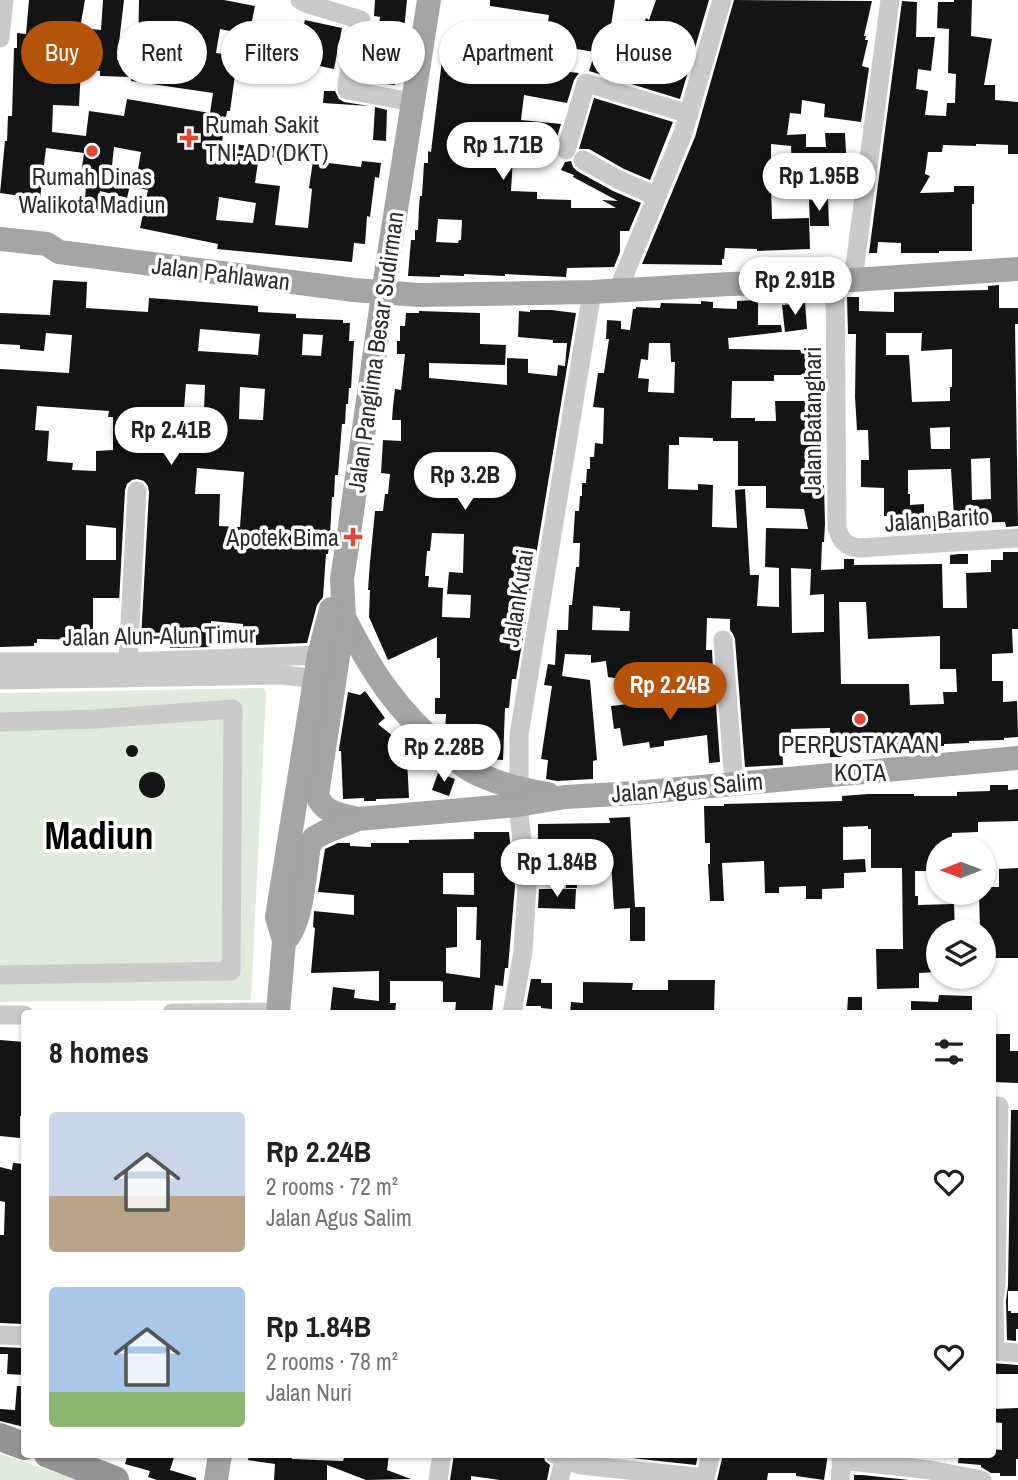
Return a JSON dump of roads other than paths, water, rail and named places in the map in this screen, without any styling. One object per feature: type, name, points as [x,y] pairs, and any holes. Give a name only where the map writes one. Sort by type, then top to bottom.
[{"type":"highway","points":[[0,1437],[21,1445]]},
{"type":"highway","points":[[58,1458],[115,1480]]},
{"type":"main road","name":"Jalan Panglima Besar Sudirman","points":[[358,819],[325,808],[317,794],[344,617],[342,579],[429,0]]},
{"type":"main road","name":"Jalan Pahlawan","points":[[0,239],[47,244],[59,252],[354,290],[419,295],[592,292],[1018,270]]},
{"type":"main road","name":"Jalan Pahlawan","points":[[0,255],[46,259],[59,252]]},
{"type":"main road","name":"Jalan Panglima Besar Sudirman","points":[[284,941],[277,917],[297,790],[318,667],[332,604],[342,579]]},
{"type":"main road","points":[[344,617],[380,683],[411,719],[457,761],[531,808],[566,811],[798,784],[1018,771]]},
{"type":"main road","name":"Jalan Agus Salim","points":[[519,798],[635,793],[734,783],[798,784],[1018,758]]},
{"type":"main road","points":[[279,1010],[284,941],[297,921],[309,846],[314,838],[358,819],[519,798]]},
{"type":"main road","points":[[216,1480],[219,1458]]},
{"type":"street","points":[[0,38],[4,0]]},
{"type":"street","points":[[300,0],[361,20],[347,90],[413,102]]},
{"type":"street","points":[[618,290],[683,133],[722,0]]},
{"type":"street","points":[[844,280],[890,0]]},
{"type":"street","points":[[656,197],[574,155],[586,83],[689,114]]},
{"type":"street","name":"Jalan Batanghari","points":[[844,280],[837,528],[841,540],[847,546],[859,548]]},
{"type":"street","name":"Jalan Kutai","points":[[513,1010],[523,952],[527,887],[519,798],[519,735],[592,292]]},
{"type":"street","points":[[128,662],[137,491]]},
{"type":"street","name":"Jalan Barito","points":[[859,548],[1018,538]]},
{"type":"street","points":[[723,640],[734,783]]},
{"type":"street","name":"Jalan Alun-Alun Timur","points":[[0,662],[318,667]]},
{"type":"street","name":"Jalan Alun-Alun Timur","points":[[0,680],[282,675],[318,667]]},
{"type":"street","points":[[0,722],[96,719],[233,709],[232,971],[0,975]]},
{"type":"street","points":[[0,1016],[21,1015]]},
{"type":"street","points":[[996,1286],[1003,1106]]},
{"type":"street","points":[[0,1335],[21,1336]]},
{"type":"street","points":[[996,1351],[1018,1353]]},
{"type":"street","points":[[438,1480],[441,1458]]},
{"type":"street","points":[[559,1480],[560,1458]]},
{"type":"street","points":[[564,1458],[580,1465],[657,1477],[706,1479],[709,1458]]},
{"type":"street","points":[[840,1480],[841,1458]]},
{"type":"street","points":[[848,1458],[982,1480]]},
{"type":"place","name":"Rumah Sakit TNI-AD (DKT)","points":[[189,138]]},
{"type":"place","name":"Rumah Dinas Walikota Madiun","points":[[92,151]]},
{"type":"place","name":"Apotek Bima","points":[[353,537]]},
{"type":"place","name":"PERPUSTAKAAN KOTA","points":[[860,719]]},
{"type":"district","name":"Madiun","points":[[99,835]]}]
